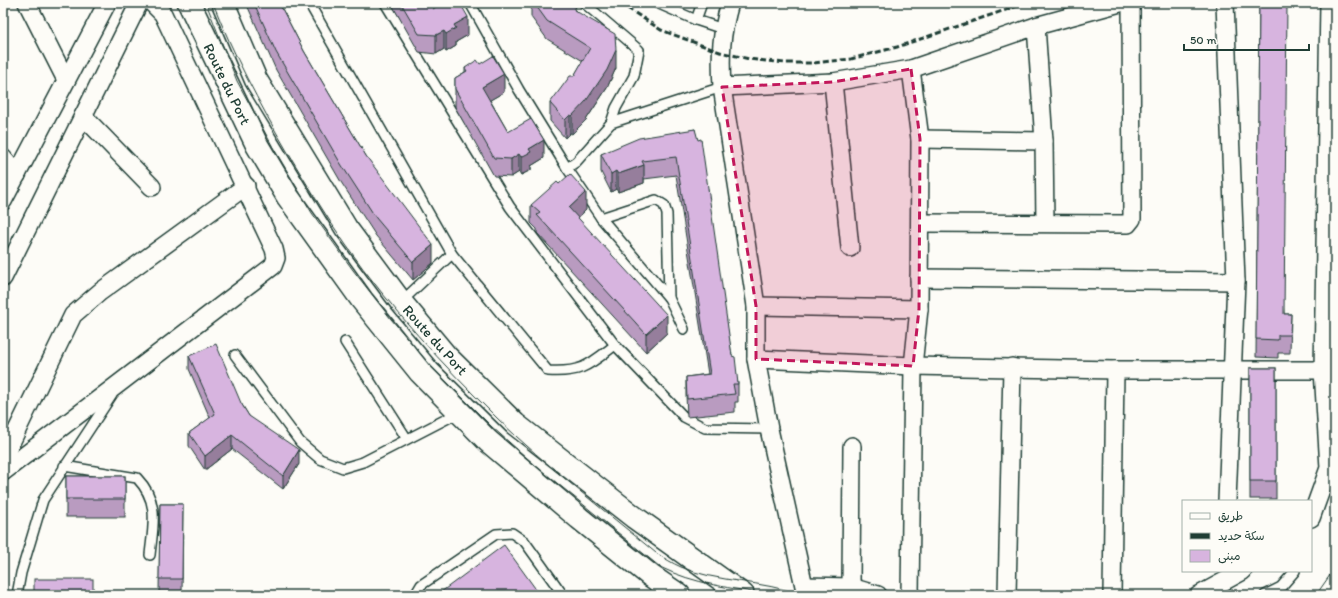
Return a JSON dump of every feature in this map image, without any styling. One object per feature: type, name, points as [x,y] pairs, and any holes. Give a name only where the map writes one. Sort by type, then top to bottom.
[{"type":"main road","name":"Route du Port","points":[[189,3],[256,145],[288,197],[362,300],[420,372],[488,441],[579,518],[651,576],[679,595]]},
{"type":"main road","name":"Route du Port","points":[[223,3],[256,80],[346,228],[401,302],[446,356],[515,424],[634,517],[742,595]]},
{"type":"street","points":[[27,3],[66,80]]},
{"type":"street","points":[[3,201],[107,3]]},
{"type":"street","points":[[3,278],[139,3]]},
{"type":"street","points":[[3,472],[273,266],[276,258],[274,249],[246,186],[163,14],[152,3]]},
{"type":"street","points":[[730,3],[723,30],[720,52],[722,87],[756,306],[756,358],[769,429],[802,576],[806,590],[851,587],[878,595]]},
{"type":"street","points":[[722,87],[833,82],[911,69],[1036,26],[1120,3]]},
{"type":"street","points":[[920,223],[1128,224],[1132,219],[1131,3]]},
{"type":"street","points":[[1225,3],[1236,281],[1227,500]]},
{"type":"street","points":[[1312,515],[1329,468],[1323,370],[1329,3]]},
{"type":"street","points":[[1036,26],[1044,141],[1045,224]]},
{"type":"street","points":[[910,595],[913,366],[919,309],[920,223],[920,139],[911,69]]},
{"type":"street","points":[[833,82],[850,248]]},
{"type":"street","points":[[83,116],[152,187]]},
{"type":"street","points":[[920,139],[1044,141]]},
{"type":"street","points":[[3,158],[17,175]]},
{"type":"street","points":[[3,459],[73,315],[100,292],[246,186]]},
{"type":"street","points":[[919,278],[1236,281]]},
{"type":"street","points":[[756,306],[919,309]]},
{"type":"street","points":[[756,358],[913,366],[1115,370],[1323,370]]},
{"type":"street","points":[[1008,595],[1012,367]]},
{"type":"street","points":[[1112,595],[1115,370]]},
{"type":"street","points":[[851,587],[852,446]]},
{"type":"street","points":[[1199,595],[1225,577],[1240,572]]},
{"type":"lane","points":[[309,3],[452,254],[548,371],[568,372],[584,368],[615,345]]},
{"type":"lane","points":[[385,3],[510,207],[615,345],[684,417],[706,428],[769,429]]},
{"type":"lane","points":[[470,3],[519,90],[567,168],[601,218],[669,298],[684,329]]},
{"type":"lane","points":[[567,168],[576,162],[611,123],[634,76],[639,50],[584,3]]},
{"type":"lane","points":[[657,3],[723,30]]},
{"type":"lane","points":[[696,20],[702,3]]},
{"type":"lane","points":[[611,123],[722,87]]},
{"type":"lane","points":[[601,218],[656,200],[664,205],[667,214],[669,298]]},
{"type":"lane","points":[[401,302],[452,254]]},
{"type":"lane","points":[[344,342],[407,440]]},
{"type":"lane","points":[[235,355],[300,442],[320,460],[343,468],[363,462],[460,412]]},
{"type":"lane","points":[[17,595],[21,573],[43,500],[120,383]]},
{"type":"lane","points":[[64,466],[137,478],[151,497],[154,511],[150,555]]},
{"type":"lane","points":[[415,595],[421,585],[496,534],[512,533],[525,542],[563,595]]},
{"type":"lane","points":[[1265,595],[1281,587],[1294,572]]},
{"type":"highlighted area","points":[[911,69],[920,139],[919,309],[913,366],[756,359],[756,306],[722,87],[833,82]]},
{"type":"building","points":[[254,3],[279,3],[304,51],[366,156],[433,245],[413,262],[376,218],[341,164],[276,52]]},
{"type":"building","points":[[401,3],[430,3],[433,9],[442,3],[460,3],[468,17],[454,25],[456,28],[446,34],[444,31],[436,35],[419,34]]},
{"type":"building","points":[[534,3],[571,3],[570,4],[576,7],[574,10],[615,34],[616,50],[607,70],[586,101],[572,116],[570,115],[565,120],[550,103],[570,76],[574,76],[590,48],[547,21]]},
{"type":"building","points":[[1259,3],[1287,3],[1284,314],[1291,314],[1290,335],[1278,335],[1278,340],[1256,339]]},
{"type":"building","points":[[493,56],[504,74],[482,87],[508,132],[531,119],[544,140],[529,149],[531,152],[521,157],[519,154],[511,159],[494,158],[455,89],[455,78],[467,71],[465,68],[477,60],[480,64]]},
{"type":"building","points":[[695,129],[698,140],[701,139],[732,356],[735,357],[738,384],[733,384],[735,394],[687,399],[686,377],[710,374],[676,157],[642,161],[644,165],[618,174],[616,171],[611,174],[601,154],[639,138]]},
{"type":"building","points":[[570,174],[586,192],[569,208],[667,315],[646,334],[537,215],[540,213],[531,205],[557,182],[559,184]]},
{"type":"building","points":[[216,344],[241,403],[249,416],[299,450],[283,476],[232,435],[205,456],[189,433],[215,414],[189,356]]},
{"type":"building","points":[[1250,368],[1276,368],[1276,481],[1250,481]]},
{"type":"building","points":[[66,476],[125,476],[125,499],[66,499]]},
{"type":"building","points":[[160,504],[183,504],[182,579],[159,579]]},
{"type":"building","points":[[504,545],[540,595],[437,595]]},
{"type":"building","points":[[34,579],[93,579],[93,595],[34,595]]},
{"type":"tram line","points":[[206,3],[237,81],[274,149],[312,213],[391,319],[431,366],[492,427],[536,466],[660,567],[686,578],[727,588],[770,595]]},
{"type":"tram line","points":[[213,3],[238,60],[266,115],[308,187],[338,234],[399,313],[437,357],[477,398],[555,471],[662,557],[695,572],[786,590],[801,595]]},
{"type":"tram line","points":[[1316,595],[1335,568]]},
{"type":"tram line","points":[[1328,595],[1335,585]]},
{"type":"railway","points":[[620,3],[661,30],[720,52],[749,59],[785,63],[813,63],[851,59],[897,47],[1026,3]]}]
